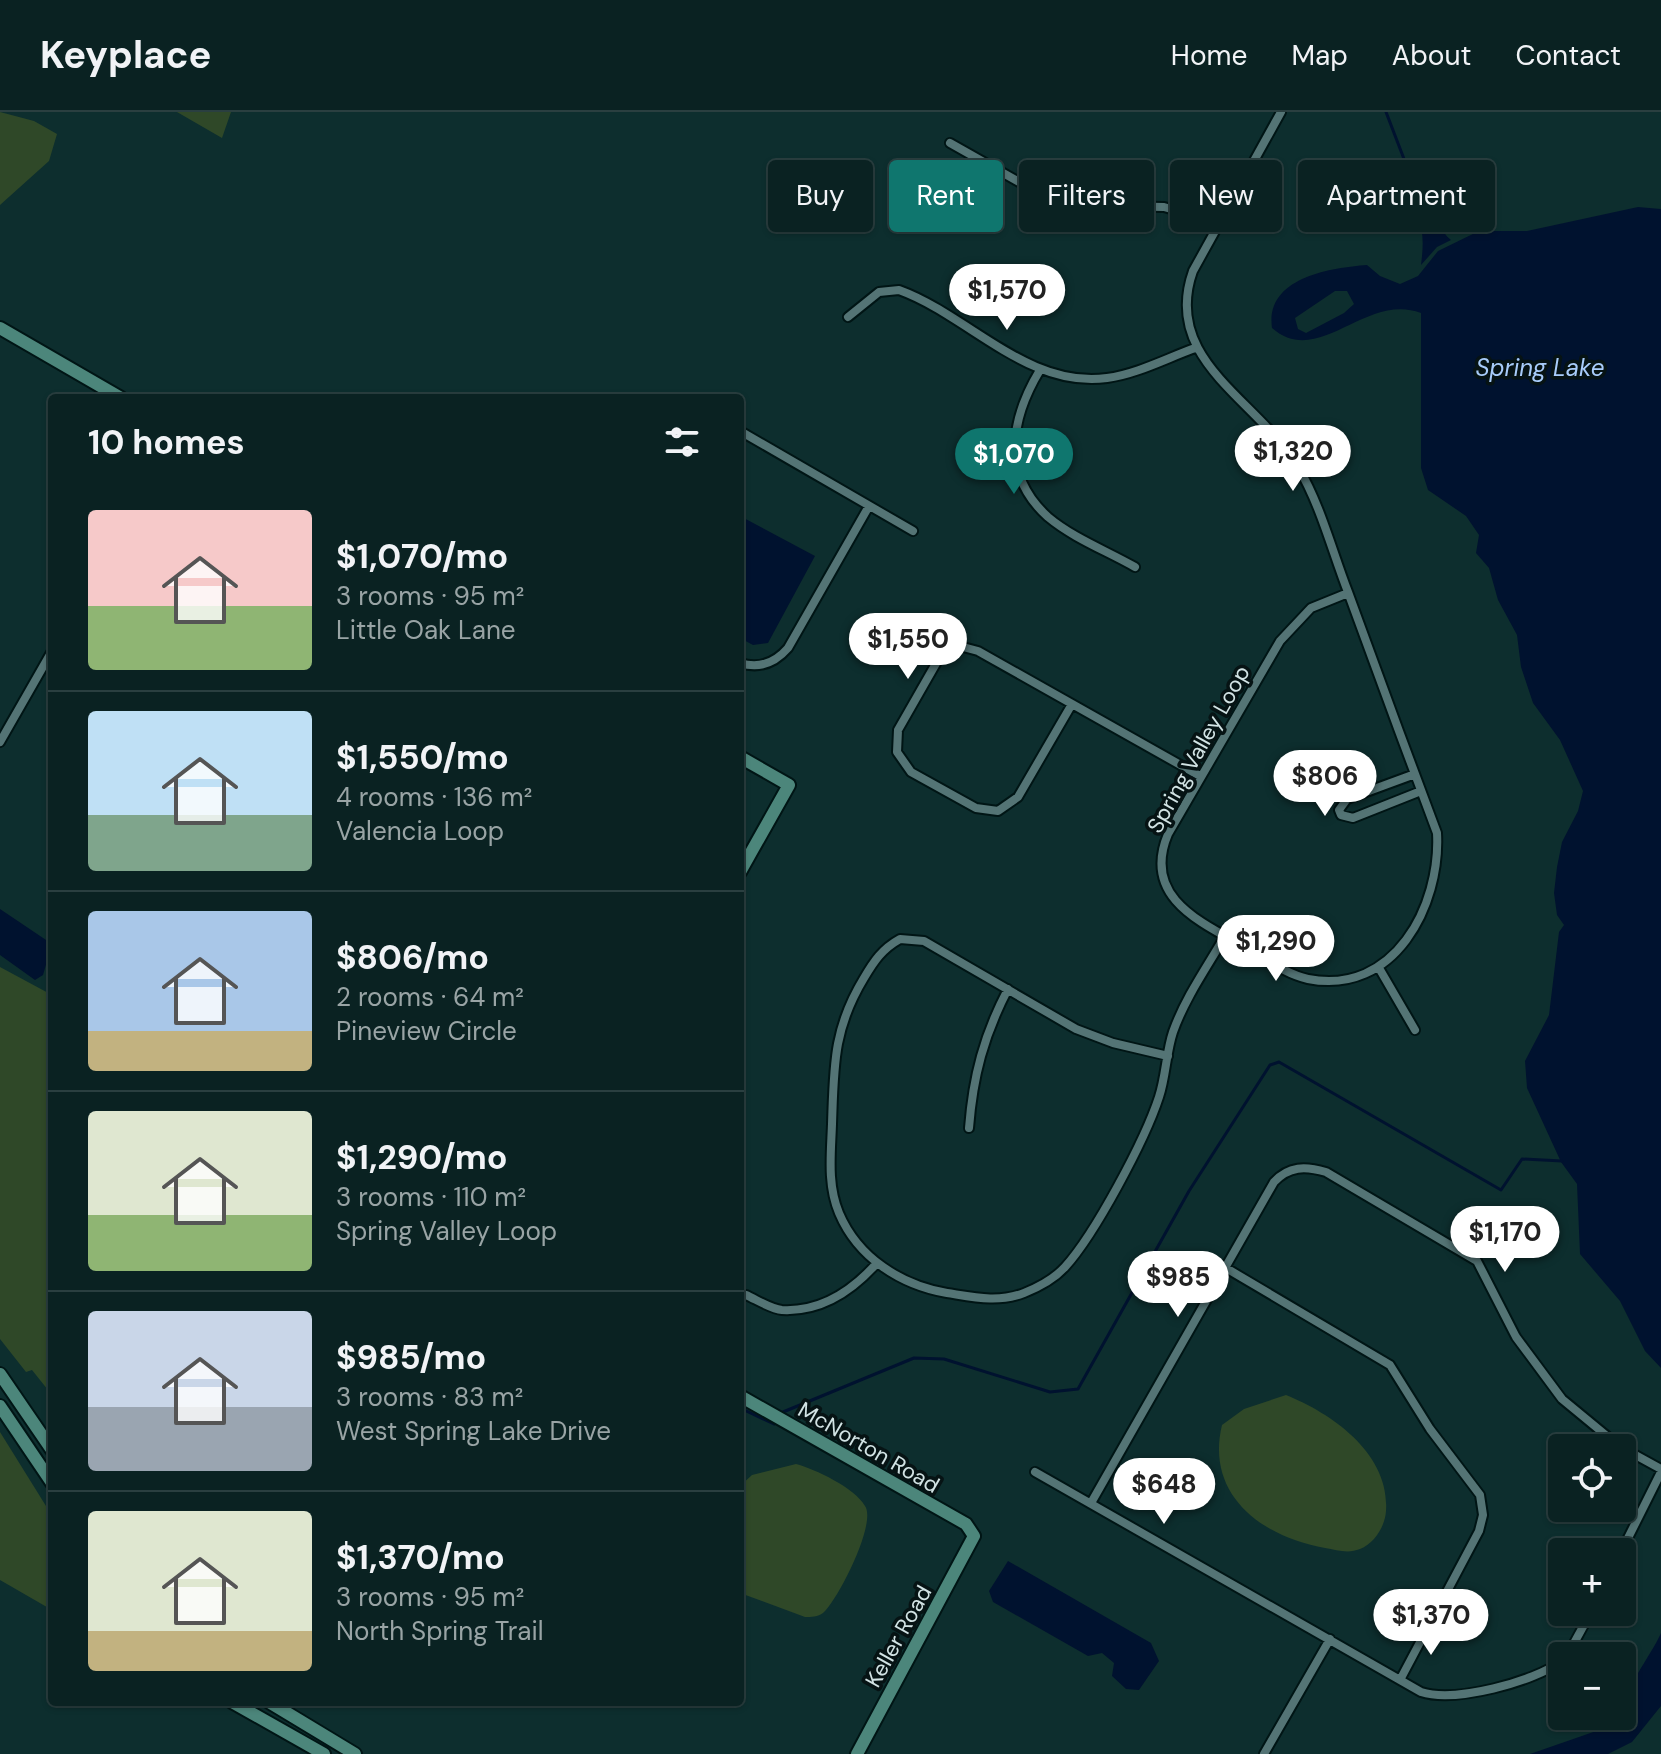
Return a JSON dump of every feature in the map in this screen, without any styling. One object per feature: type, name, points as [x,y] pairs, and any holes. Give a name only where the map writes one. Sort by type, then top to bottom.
[{"type":"street","points":[[1254,160],[1281,112]]},
{"type":"street","points":[[950,143],[1060,205],[1170,209]]},
{"type":"street","points":[[1214,232],[1187,288],[1185,319],[1195,348],[1298,466],[1437,833],[1435,873],[1422,915],[1413,933],[1379,968],[1415,1030]]},
{"type":"street","points":[[848,317],[879,292],[899,290],[1040,370],[1063,377],[1106,379],[1195,348]]},
{"type":"street","points":[[0,328],[114,394]]},
{"type":"street","points":[[1040,370],[1023,397],[1015,431],[1014,451],[1025,483],[1048,516],[1135,567]]},
{"type":"street","points":[[744,437],[913,531]]},
{"type":"street","points":[[744,664],[757,666],[778,659],[788,648],[869,506]]},
{"type":"street","name":"Spring Valley Loop","points":[[1348,593],[1311,608],[1293,623],[1200,776],[1163,845],[1162,872],[1167,889],[1178,905],[1225,936],[1308,979],[1361,976],[1379,968]]},
{"type":"street","points":[[1072,704],[1018,797],[998,811],[976,808],[911,772],[897,752],[898,730],[938,660],[948,650],[963,647],[978,651],[1200,776]]},
{"type":"street","points":[[0,742],[48,658]]},
{"type":"street","points":[[744,759],[789,785],[744,865]]},
{"type":"street","points":[[1415,774],[1347,799],[1339,810],[1341,815],[1353,818],[1421,791]]},
{"type":"street","points":[[1168,1056],[1113,1043],[1076,1029],[924,941],[900,939],[877,957],[846,1008],[835,1049],[830,1176],[840,1215],[855,1241],[877,1263],[901,1280],[927,1289],[984,1299],[1007,1298],[1048,1281],[1078,1249],[1145,1135],[1160,1095],[1178,1019],[1225,936]]},
{"type":"street","points":[[969,1128],[978,1057],[988,1028],[1008,989]]},
{"type":"street","points":[[1091,1503],[1274,1182],[1283,1173],[1296,1168],[1326,1172],[1477,1261],[1516,1337],[1562,1399],[1619,1446],[1661,1471],[1628,1538]]},
{"type":"street","points":[[746,1295],[780,1310],[822,1305],[859,1283],[877,1263]]},
{"type":"street","points":[[1226,1268],[1390,1365],[1430,1429],[1480,1495],[1483,1515],[1479,1531],[1400,1680]]},
{"type":"street","points":[[0,1374],[48,1444]]},
{"type":"street","name":"McNorton Road","points":[[744,1398],[966,1524],[974,1536]]},
{"type":"street","points":[[0,1406],[48,1477]]},
{"type":"street","points":[[1035,1472],[1421,1692],[1436,1697],[1452,1696],[1535,1676],[1548,1669]]},
{"type":"street","name":"Keller Road","points":[[857,1754],[974,1536]]},
{"type":"street","points":[[1264,1754],[1330,1639]]},
{"type":"street","points":[[239,1706],[324,1754]]},
{"type":"street","points":[[276,1706],[355,1754]]},
{"type":"green space","points":[[0,112],[34,121],[57,134],[49,161],[0,205]]},
{"type":"green space","points":[[177,112],[231,112],[222,138]]},
{"type":"green space","points":[[0,967],[48,993],[48,1390],[32,1370],[26,1372],[0,1339]]},
{"type":"green space","points":[[1286,1395],[1339,1425],[1369,1454],[1379,1472],[1385,1490],[1385,1517],[1375,1538],[1360,1549],[1334,1550],[1280,1534],[1260,1523],[1231,1492],[1222,1472],[1219,1450],[1222,1425],[1244,1409]]},
{"type":"green space","points":[[0,1432],[46,1506],[48,1608],[0,1580]]},
{"type":"green space","points":[[796,1464],[844,1486],[865,1506],[866,1528],[854,1561],[830,1605],[819,1615],[805,1617],[744,1594],[744,1482],[752,1475]]},
{"type":"water","name":"Spring Lake","points":[[1638,207],[1661,209],[1661,1368],[1645,1351],[1620,1301],[1580,1254],[1577,1184],[1561,1162],[1527,1088],[1525,1061],[1549,1015],[1559,932],[1564,925],[1557,915],[1554,893],[1557,867],[1562,842],[1578,811],[1583,791],[1560,740],[1533,703],[1521,667],[1517,635],[1498,600],[1489,568],[1476,553],[1479,535],[1466,516],[1428,490],[1421,468],[1421,313],[1400,309],[1381,312],[1325,336],[1307,340],[1290,338],[1272,328],[1273,311],[1279,297],[1303,279],[1335,269],[1367,265],[1380,276],[1400,284],[1418,276],[1438,251],[1477,232],[1527,231]],"holes":[[[1335,291],[1347,291],[1354,304],[1344,313],[1306,333],[1298,329],[1295,318]]]},
{"type":"water","points":[[1422,232],[1444,232],[1451,240],[1437,247],[1421,265]]},
{"type":"water","points":[[744,518],[815,556],[768,643],[753,645],[744,640]]},
{"type":"water","points":[[0,909],[48,941],[48,958],[43,975],[35,980],[0,955]]},
{"type":"water","points":[[1008,1561],[1151,1643],[1159,1661],[1139,1690],[1126,1689],[1112,1676],[1114,1663],[1102,1653],[1088,1656],[993,1602],[989,1591]]},
{"type":"water","points":[[1661,1633],[1661,1706],[1632,1742],[1608,1754],[1530,1754],[1599,1730],[1636,1730],[1636,1676]]},
{"type":"waterway","points":[[1386,112],[1404,160]]},
{"type":"waterway","points":[[783,1412],[914,1358],[944,1359],[1050,1392],[1078,1389],[1189,1191],[1270,1065],[1279,1062],[1501,1190],[1522,1159],[1562,1161]]},
{"type":"waterway","points":[[744,1410],[774,1424]]}]
